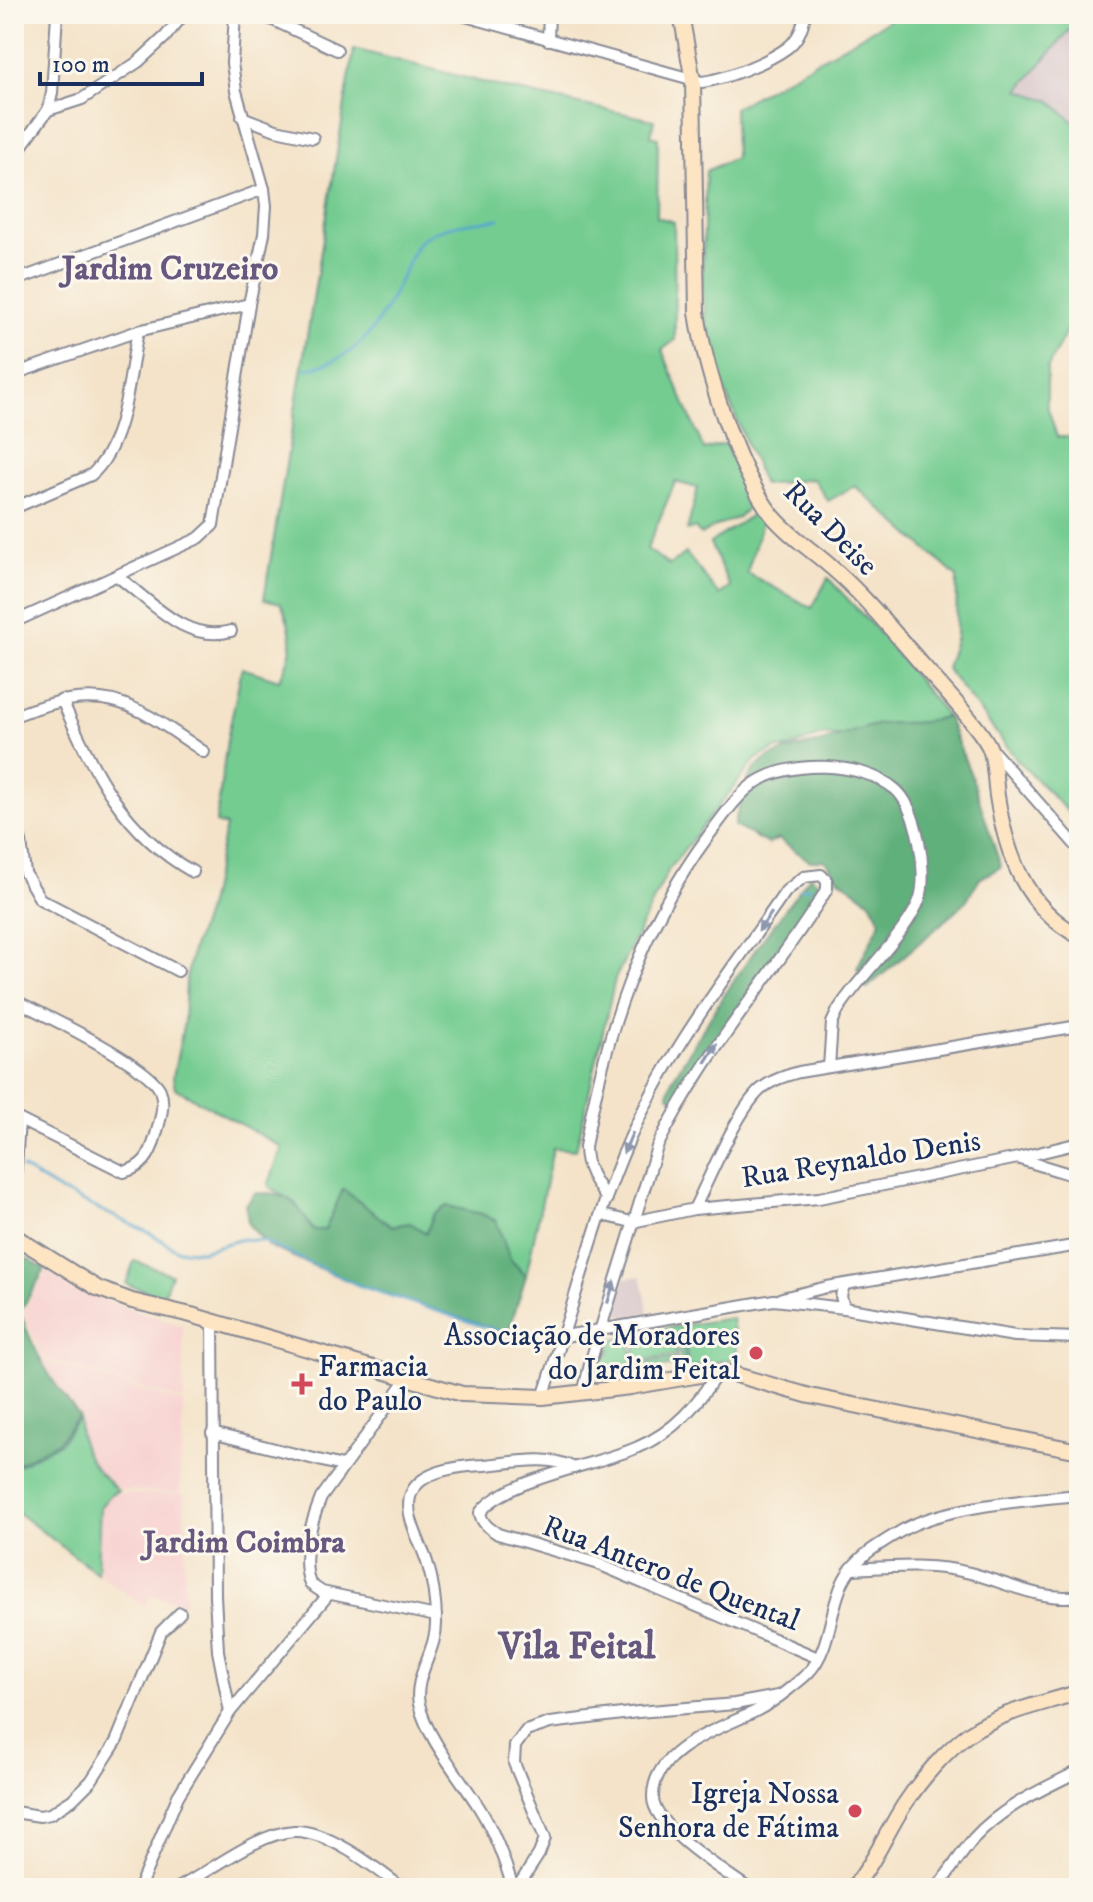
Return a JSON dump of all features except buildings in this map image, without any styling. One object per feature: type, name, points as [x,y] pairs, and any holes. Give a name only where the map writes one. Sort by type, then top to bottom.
[{"type":"street","points":[[14,156],[48,110],[57,14]]},
{"type":"street","points":[[48,110],[82,99],[138,62],[184,14]]},
{"type":"street","points":[[14,622],[199,538],[213,525],[249,304],[264,234],[266,206],[264,189],[242,117],[232,63],[235,14]]},
{"type":"street","points":[[260,14],[337,50]]},
{"type":"street","points":[[458,14],[693,81],[723,77],[789,47],[801,30],[805,14]]},
{"type":"street","points":[[548,40],[549,14]]},
{"type":"street","name":"Rua Deise","points":[[681,14],[693,81],[697,312],[702,349],[748,473],[774,517],[794,538],[831,566],[879,615],[1079,849]]},
{"type":"street","points":[[242,117],[276,130],[313,138]]},
{"type":"street","points":[[14,281],[264,189]]},
{"type":"street","points":[[14,374],[138,331],[249,304]]},
{"type":"street","points":[[14,508],[91,475],[101,467],[112,448],[138,331]]},
{"type":"street","points":[[117,576],[165,614],[197,633],[212,635],[231,631]]},
{"type":"street","points":[[14,716],[62,700],[90,696],[113,699],[137,709],[204,752]]},
{"type":"street","points":[[62,700],[95,769],[127,818],[154,846],[193,872]]},
{"type":"street","points":[[990,747],[1009,854],[1030,895],[1041,908],[1063,928],[1079,936]]},
{"type":"street","points":[[607,1199],[589,1170],[585,1147],[607,1044],[627,981],[665,901],[732,805],[750,786],[772,772],[789,769],[834,767],[883,781],[897,790],[909,808],[921,851],[920,896],[911,915],[838,1010],[830,1036],[829,1067]]},
{"type":"street","points":[[14,819],[25,873],[40,899],[178,971]]},
{"type":"street","points":[[543,1397],[631,1135],[683,1041],[786,891],[804,877],[821,875],[827,881],[827,889],[714,1047],[670,1119],[657,1147],[599,1331],[583,1394]]},
{"type":"street","points":[[14,1000],[122,1058],[154,1081],[160,1091],[162,1106],[151,1153],[137,1167],[124,1172],[16,1119],[14,1198]]},
{"type":"street","points":[[694,1209],[759,1090],[775,1079],[829,1067],[1079,1026]]},
{"type":"street","name":"Rua Reynaldo Denis","points":[[602,1215],[632,1222],[694,1209],[819,1198],[1079,1143]]},
{"type":"street","points":[[1018,1158],[1079,1177]]},
{"type":"street","points":[[14,1236],[97,1288],[132,1301],[191,1315],[462,1394],[543,1397],[583,1394],[718,1372],[810,1396],[1079,1451]]},
{"type":"street","points":[[565,1336],[1079,1245]]},
{"type":"street","points":[[844,1285],[841,1296],[844,1308]]},
{"type":"street","points":[[774,1300],[844,1308],[1015,1336],[1079,1338]]},
{"type":"street","points":[[213,1323],[212,1433],[218,1651],[230,1712]]},
{"type":"street","points":[[515,1888],[488,1822],[430,1732],[418,1701],[418,1691],[435,1644],[436,1616],[432,1582],[409,1504],[412,1491],[419,1483],[439,1473],[475,1465],[546,1461],[565,1463],[574,1468],[637,1448],[669,1430],[687,1414],[718,1372]]},
{"type":"street","points":[[407,1379],[321,1498],[313,1518],[306,1566],[310,1584],[328,1595],[436,1616]]},
{"type":"street","points":[[212,1433],[342,1466]]},
{"type":"street","name":"Rua Antero de Quental","points":[[574,1468],[497,1497],[487,1503],[480,1513],[481,1519],[498,1534],[596,1563],[818,1658]]},
{"type":"street","points":[[748,1888],[671,1828],[654,1808],[653,1792],[668,1761],[697,1737],[754,1712],[780,1696],[809,1672],[824,1646],[844,1580],[851,1569],[879,1545],[904,1529],[925,1521],[1009,1502],[1079,1495]]},
{"type":"street","points":[[851,1569],[939,1568],[1053,1596],[1079,1596]]},
{"type":"street","points":[[139,1888],[178,1796],[230,1712],[328,1595]]},
{"type":"street","points":[[14,1812],[40,1816],[50,1814],[72,1800],[91,1781],[116,1742],[161,1632],[180,1613]]},
{"type":"street","points":[[853,1888],[875,1859],[907,1801],[939,1762],[969,1733],[1005,1716],[1079,1692]]},
{"type":"street","points":[[515,1888],[539,1854],[545,1838],[514,1763],[515,1746],[526,1731],[550,1723],[735,1704],[780,1696]]},
{"type":"street","points":[[937,1888],[975,1838],[993,1820],[1079,1771]]},
{"type":"street","points":[[178,1888],[260,1842],[295,1831],[337,1845],[371,1864],[402,1888]]},
{"type":"shaded area","points":[[1079,19],[1079,127],[1051,101],[1018,90]]},
{"type":"shaded area","points":[[47,1271],[108,1301],[183,1326],[184,1401],[42,1357],[23,1313]]},
{"type":"shaded area","points":[[641,1276],[649,1313],[624,1318],[616,1309],[625,1278]]},
{"type":"shaded area","points":[[43,1360],[183,1403],[180,1493],[120,1490],[92,1464],[80,1437],[81,1415]]},
{"type":"shaded area","points":[[113,1494],[184,1494],[185,1604],[152,1595],[143,1606],[99,1574],[101,1508]]},
{"type":"green space","points":[[900,14],[1079,14],[1079,19],[1019,90],[1051,101],[1079,127],[1079,307],[1047,369],[1047,405],[1057,437],[1079,437],[1079,823],[1019,762],[946,668],[956,637],[957,577],[855,486],[828,501],[813,479],[763,485],[709,350],[702,284],[706,171],[735,158],[734,108]]},
{"type":"green space","points":[[354,49],[509,89],[654,120],[651,136],[658,138],[657,217],[674,222],[675,340],[662,350],[704,450],[731,442],[756,501],[737,518],[701,535],[695,528],[687,530],[698,488],[675,482],[647,549],[669,565],[686,553],[719,595],[730,587],[710,543],[759,510],[764,515],[747,573],[812,608],[828,578],[883,637],[947,716],[925,723],[883,724],[843,736],[822,735],[786,749],[775,749],[756,759],[669,869],[615,979],[576,1150],[553,1148],[526,1276],[510,1259],[496,1221],[482,1214],[447,1206],[434,1214],[426,1233],[410,1223],[391,1226],[343,1190],[325,1230],[313,1230],[295,1203],[268,1186],[282,1147],[175,1088],[173,1077],[184,1022],[186,980],[192,951],[208,905],[226,826],[216,823],[227,740],[242,668],[279,680],[291,651],[289,624],[281,603],[264,599]]},
{"type":"green space","points":[[947,716],[971,775],[1001,867],[979,879],[967,900],[955,912],[867,988],[857,968],[881,921],[870,901],[838,878],[825,860],[810,861],[778,839],[768,844],[734,826],[742,796],[755,769],[783,752],[874,725],[921,722]]},
{"type":"green space","points":[[810,876],[818,882],[816,893],[746,995],[686,1093],[674,1100],[668,1094],[672,1080],[717,1006]]},
{"type":"green space","points":[[343,1189],[391,1226],[410,1223],[426,1233],[434,1214],[447,1206],[482,1214],[496,1221],[510,1259],[526,1276],[508,1333],[358,1285],[268,1246],[248,1224],[246,1205],[255,1193],[267,1193],[290,1201],[313,1230],[325,1230]]},
{"type":"green space","points":[[14,1251],[45,1269],[20,1312],[45,1367],[79,1416],[58,1442],[14,1466]]},
{"type":"green space","points":[[134,1261],[171,1274],[163,1297],[126,1284]]},
{"type":"green space","points":[[732,1318],[734,1332],[682,1339],[686,1363],[682,1364],[676,1334],[673,1335],[677,1355],[637,1362],[634,1342],[669,1336],[634,1340],[633,1333]]},
{"type":"green space","points":[[734,1334],[738,1358],[689,1368],[685,1343]]},
{"type":"green space","points":[[629,1337],[634,1365],[677,1358],[680,1364],[595,1378],[596,1366],[610,1352],[611,1340]]},
{"type":"green space","points":[[79,1418],[81,1441],[89,1459],[118,1491],[112,1493],[100,1507],[97,1573],[14,1510],[14,1468],[60,1443]]},
{"type":"waterway","points":[[306,369],[344,356],[370,333],[421,240],[448,227],[499,219]]},
{"type":"waterway","points":[[801,889],[811,887]]},
{"type":"waterway","points":[[22,1168],[60,1191],[150,1233],[177,1250],[202,1251],[242,1239],[263,1241],[358,1285],[522,1339]]},
{"type":"place","name":"Associação de Moradores do Jardim Feital","points":[[756,1353]]},
{"type":"place","name":"Farmacia do Paulo","points":[[302,1384]]},
{"type":"place","name":"Igreja Nossa Senhora de Fátima","points":[[855,1811]]},
{"type":"district","name":"Jardim Cruzeiro","points":[[170,269]]},
{"type":"district","name":"Jardim Coimbra","points":[[244,1543]]},
{"type":"district","name":"Vila Feital","points":[[577,1647]]}]
